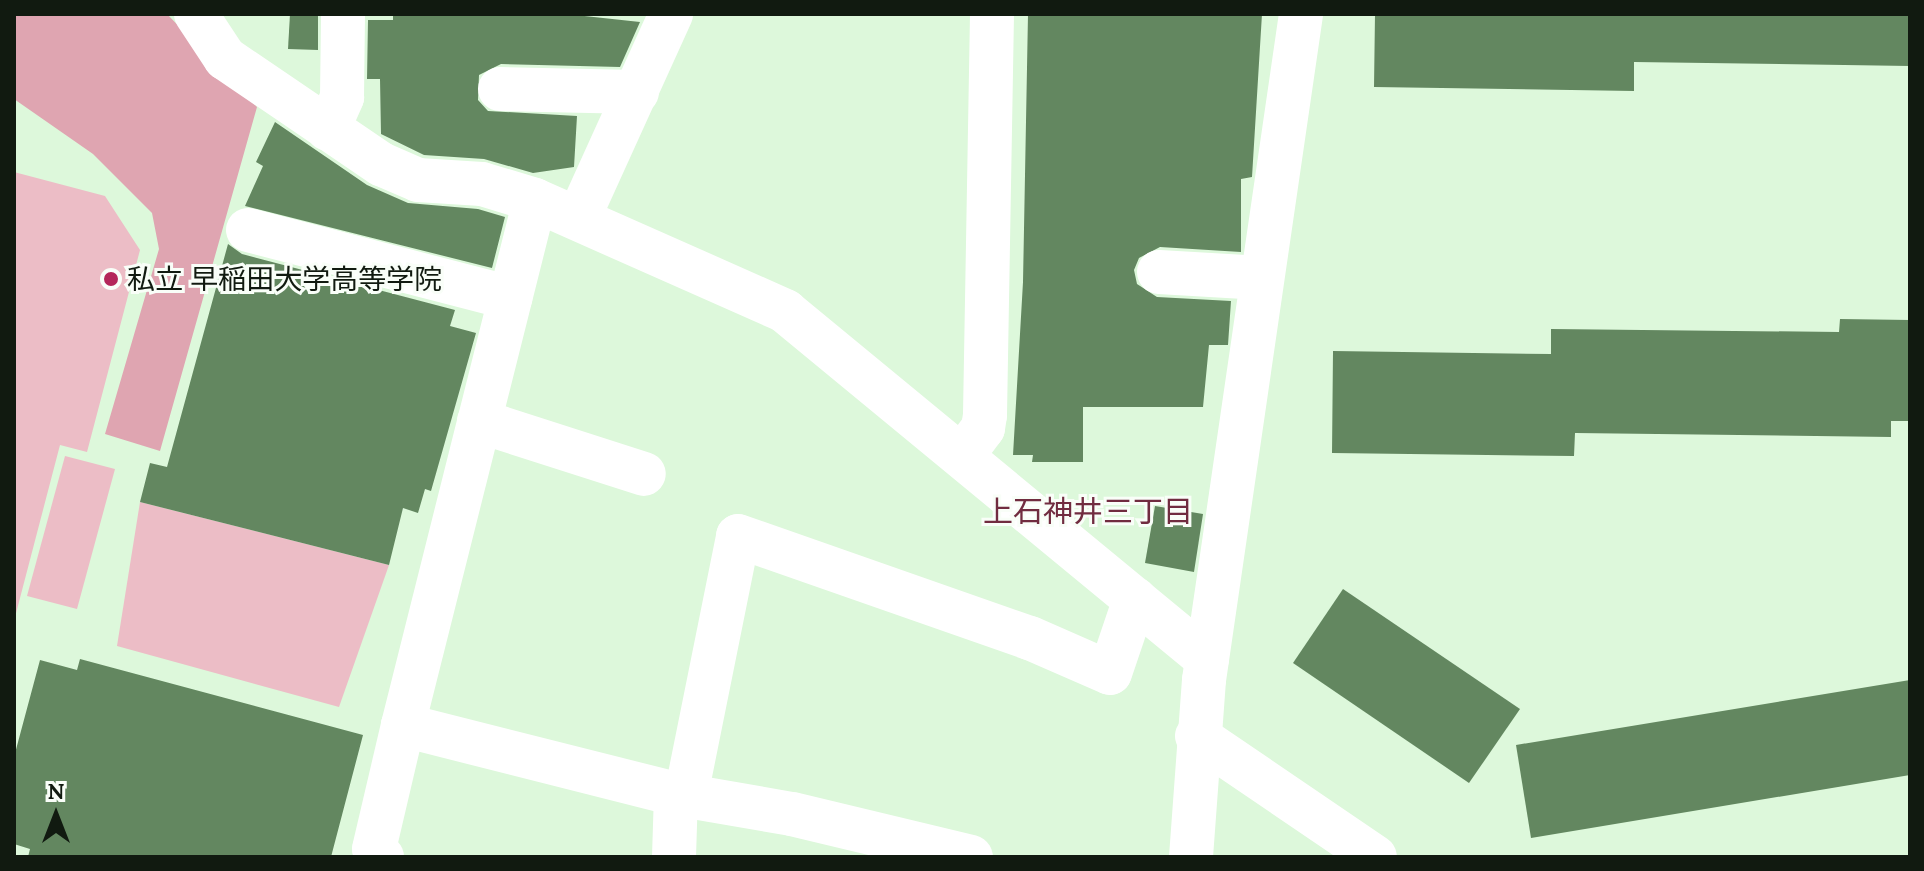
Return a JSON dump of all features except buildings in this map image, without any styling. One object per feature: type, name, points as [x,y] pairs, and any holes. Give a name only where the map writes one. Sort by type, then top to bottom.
[{"type":"street","points":[[196,14],[225,58],[381,164],[418,180],[482,184],[535,200],[785,311],[1207,659]]},
{"type":"street","points":[[328,129],[342,97],[343,14]]},
{"type":"street","points":[[579,217],[671,14]]},
{"type":"street","points":[[962,456],[983,428],[985,415],[992,14]]},
{"type":"street","points":[[1191,857],[1197,736],[1207,659],[1301,14]]},
{"type":"street","points":[[500,89],[637,92]]},
{"type":"street","points":[[382,857],[374,849],[535,200]]},
{"type":"street","points":[[248,230],[510,298]]},
{"type":"street","points":[[1159,272],[1262,278]]},
{"type":"street","points":[[479,421],[644,474]]},
{"type":"street","points":[[674,857],[681,795],[738,536],[1030,638],[1110,673],[1135,599]]},
{"type":"street","points":[[403,725],[681,795],[792,814],[971,857]]},
{"type":"street","points":[[1197,736],[1375,857]]},
{"type":"shaded area","points":[[14,14],[167,14],[257,107],[160,451],[105,434],[159,249],[152,213],[93,154],[14,99]]},
{"type":"shaded area","points":[[14,172],[105,196],[140,250],[87,452],[60,445],[14,621]]},
{"type":"shaded area","points":[[65,456],[115,469],[77,609],[27,596]]},
{"type":"shaded area","points":[[140,502],[389,565],[339,707],[117,646]]},
{"type":"place","name":"私立 早稲田大学高等学院","points":[[111,279]]},
{"type":"district","name":"上石神井三丁目","points":[[1088,511]]}]
